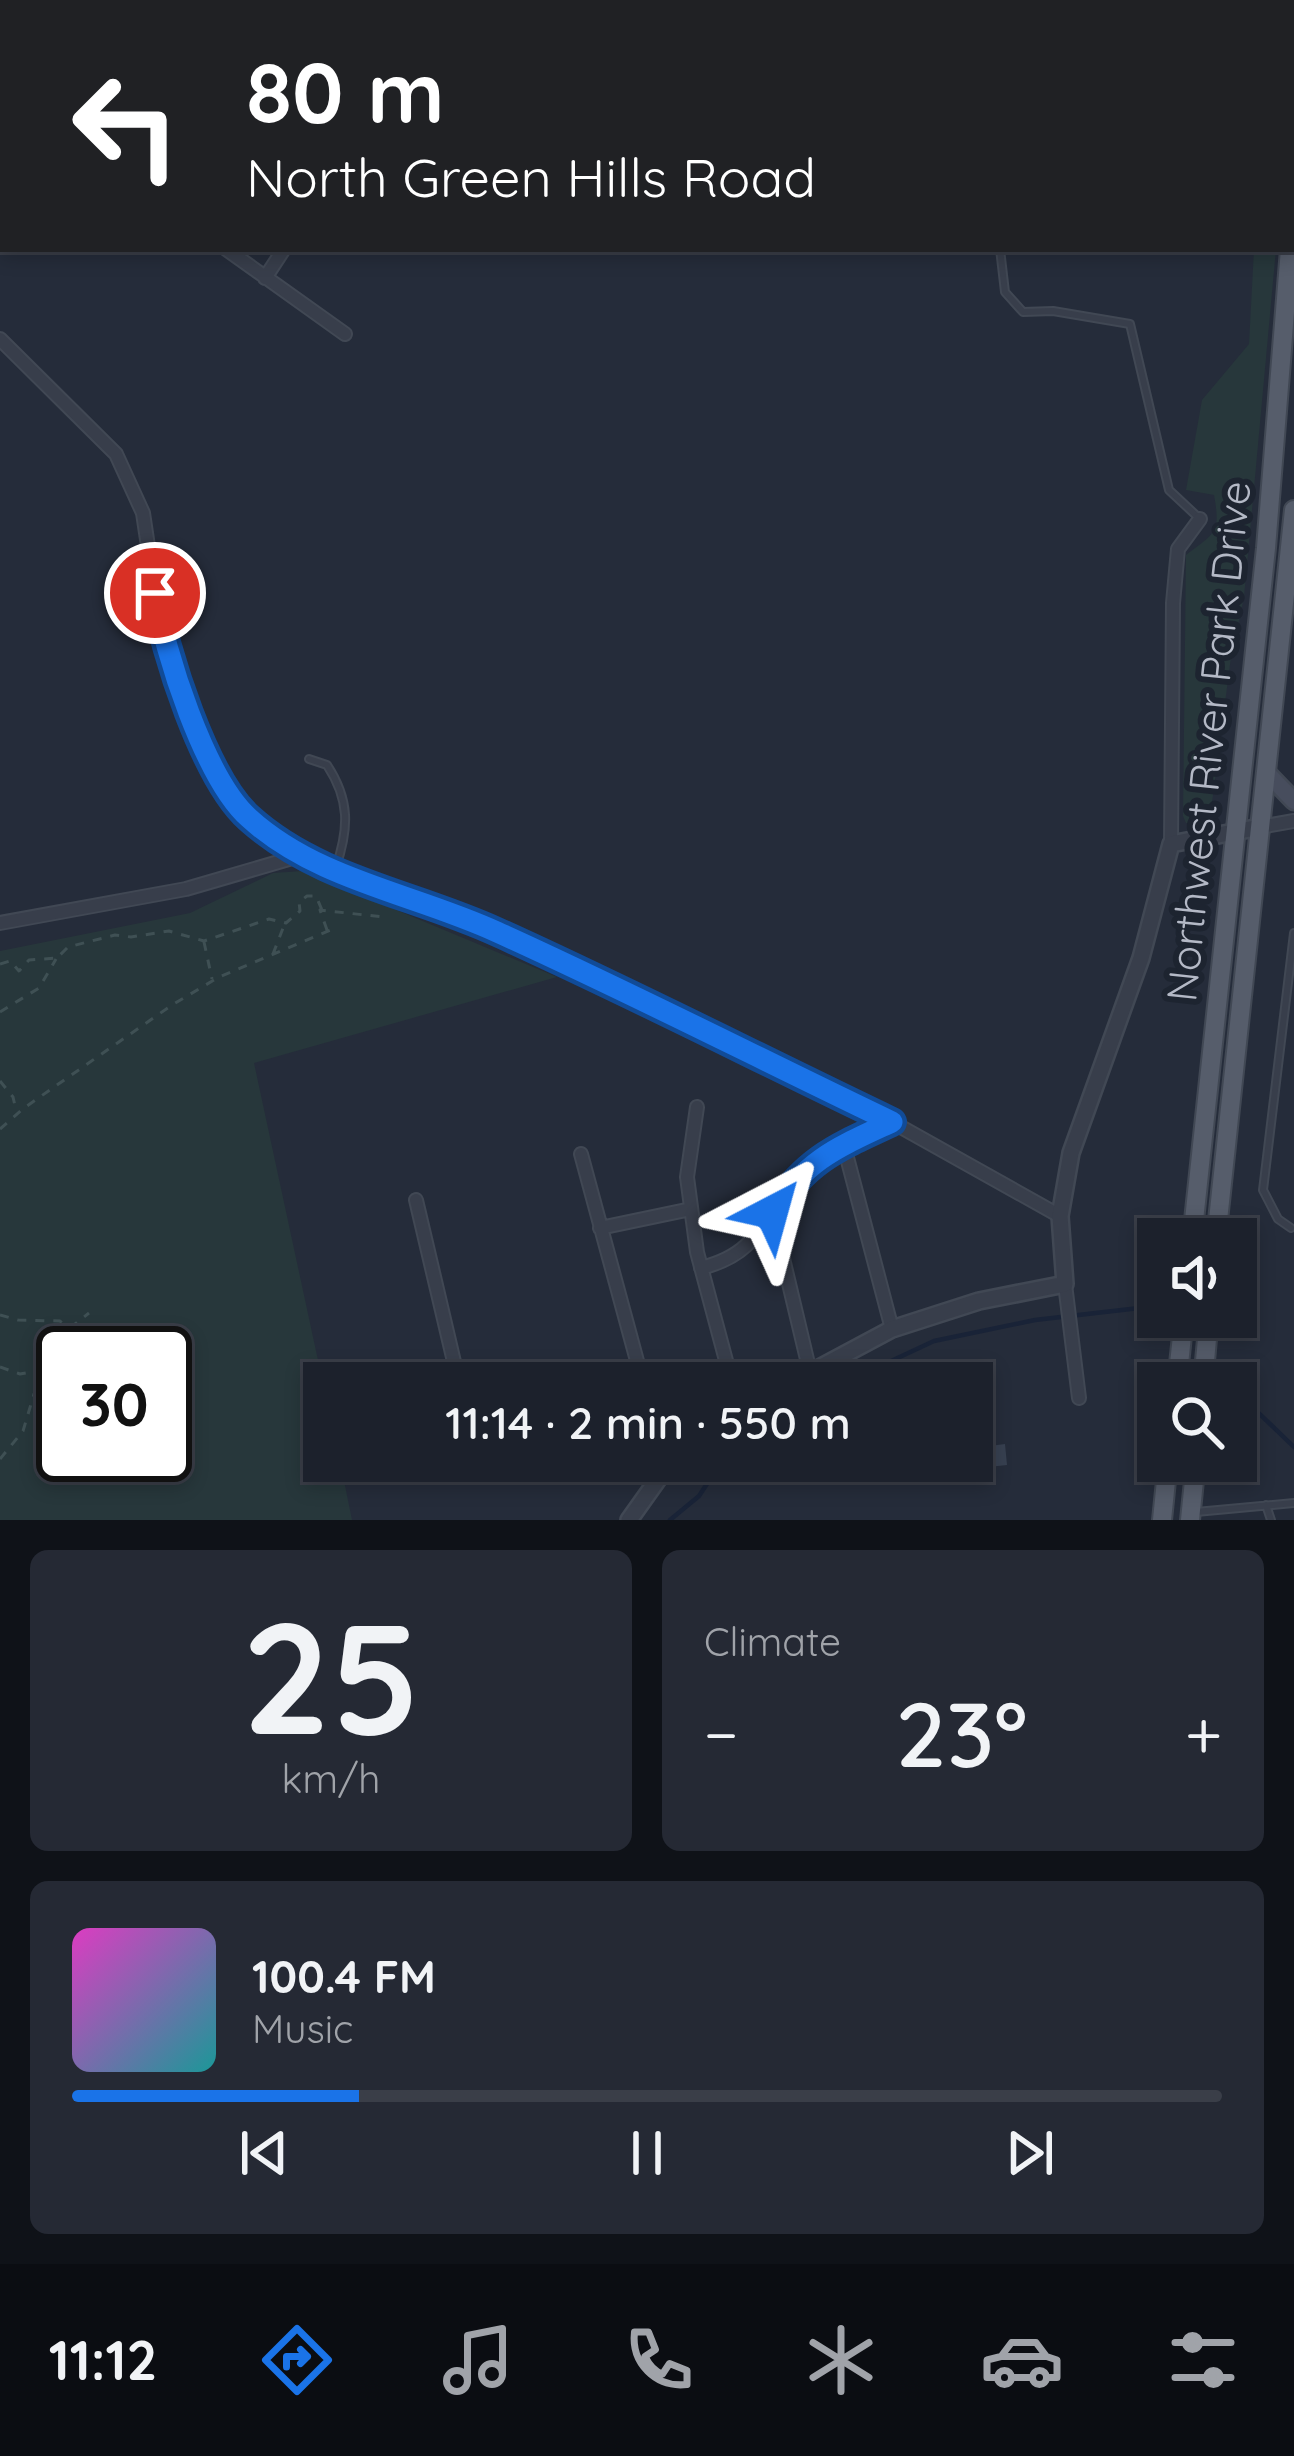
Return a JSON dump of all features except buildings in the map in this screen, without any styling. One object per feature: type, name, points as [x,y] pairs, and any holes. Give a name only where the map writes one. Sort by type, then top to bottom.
[{"type":"main road","name":"Northwest River Park Drive","points":[[1194,1218],[1266,548],[1290,252]]},
{"type":"main road","name":"Northwest River Park Drive","points":[[1218,1218],[1294,509]]},
{"type":"main road","points":[[1266,772],[1294,801]]},
{"type":"main road","points":[[1166,1482],[1162,1515],[1190,1516],[1194,1482]]},
{"type":"street","points":[[230,252],[345,334]]},
{"type":"street","points":[[265,278],[282,252]]},
{"type":"street","points":[[0,339],[116,454],[143,512],[160,626],[209,760],[246,816],[299,856],[493,930],[892,1122],[1060,1216]]},
{"type":"street","points":[[1079,1399],[1060,1216],[1071,1153],[1141,958],[1171,844],[1173,604],[1178,549],[1199,518]]},
{"type":"street","points":[[1171,844],[1294,821]]},
{"type":"street","points":[[0,923],[186,889],[299,856]]},
{"type":"street","points":[[697,1107],[687,1177],[701,1268],[726,1362]]},
{"type":"street","points":[[701,1268],[724,1262],[752,1243],[795,1176],[892,1122]]},
{"type":"street","points":[[844,1146],[892,1329]]},
{"type":"street","points":[[581,1154],[637,1362]]},
{"type":"street","points":[[416,1200],[454,1362]]},
{"type":"street","points":[[600,1228],[691,1209]]},
{"type":"street","points":[[772,1212],[808,1362]]},
{"type":"street","points":[[829,1362],[892,1329],[980,1301],[1066,1291]]},
{"type":"street","points":[[629,1520],[654,1482]]},
{"type":"lane","points":[[1000,252],[1005,292],[1023,312],[1109,317],[1130,324],[1169,490],[1199,518]]},
{"type":"lane","points":[[309,759],[327,765],[345,802],[347,824],[335,870]]},
{"type":"lane","points":[[1291,1228],[1278,1219],[1263,1190],[1294,933]]},
{"type":"lane","points":[[1190,1516],[1294,1503]]},
{"type":"lane","points":[[1266,1505],[1271,1520]]},
{"type":"path","points":[[0,1012],[39,988],[68,947],[115,935],[169,932],[204,941],[268,919],[293,920],[300,911],[299,902],[308,896],[316,896],[328,931]]},
{"type":"path","points":[[322,910],[383,917]]},
{"type":"path","points":[[273,955],[286,923]]},
{"type":"path","points":[[0,1129],[212,981],[338,927]]},
{"type":"path","points":[[204,941],[212,981]]},
{"type":"path","points":[[0,964],[10,962],[19,970],[29,960],[57,958]]},
{"type":"path","points":[[0,1081],[18,1113]]},
{"type":"path","points":[[72,1326],[89,1313]]},
{"type":"path","points":[[0,1315],[18,1320],[50,1318],[63,1326]]},
{"type":"path","points":[[0,1367],[20,1374],[36,1372]]},
{"type":"path","points":[[0,1460],[23,1431],[36,1391]]},
{"type":"path","points":[[4,1444],[10,1449]]},
{"type":"shaded area","points":[[1254,252],[1276,252],[1244,597],[1231,657],[1210,818],[1186,823],[1186,555],[1209,536],[1217,517],[1214,495],[1186,490],[1202,400],[1249,344]]},
{"type":"shaded area","points":[[303,871],[557,977],[254,1063],[318,1362],[303,1362],[303,1482],[344,1482],[352,1520],[0,1520],[0,951],[190,913],[273,873]]},
{"type":"waterway","points":[[889,1362],[934,1341],[1035,1320],[1137,1308]]},
{"type":"waterway","points":[[1257,1411],[1294,1447]]},
{"type":"waterway","points":[[670,1520],[708,1482]]},
{"type":"route","points":[[155,593],[160,626],[209,760],[246,816],[299,856],[493,930],[892,1122],[795,1176],[772,1212]]}]
